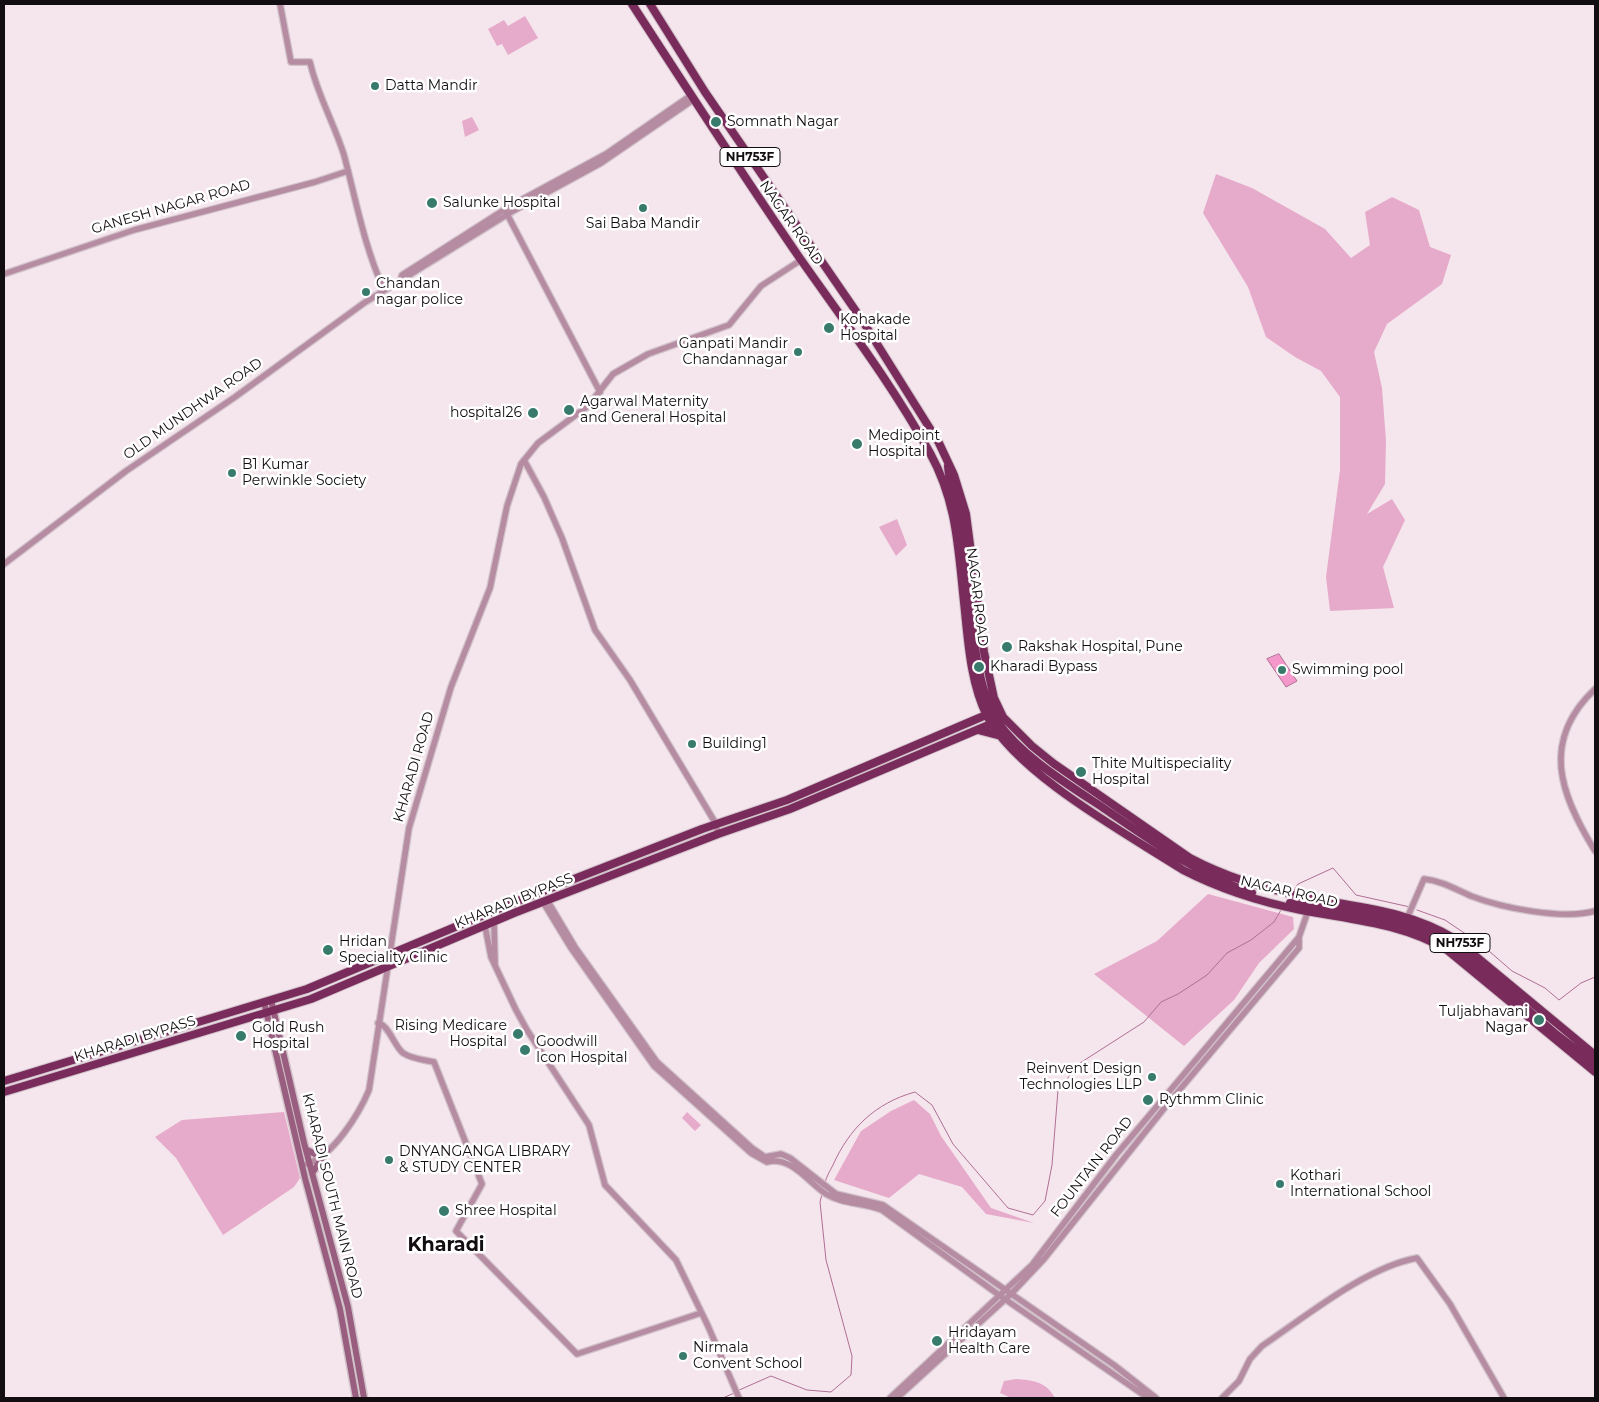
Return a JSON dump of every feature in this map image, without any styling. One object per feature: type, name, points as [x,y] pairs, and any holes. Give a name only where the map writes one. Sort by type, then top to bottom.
[{"type":"highway","name":"NAGAR ROAD","points":[[632,4],[692,98],[801,260],[835,306],[929,451],[949,495],[955,517],[976,682],[1000,736],[1043,776],[1183,870],[1226,890],[1285,904]]},
{"type":"highway","name":"NAGAR ROAD","points":[[650,4],[705,92],[902,383],[948,461],[966,514],[989,679],[1003,717],[1032,746],[1053,763],[1190,858],[1231,877],[1291,894],[1408,916],[1434,927],[1455,939],[1595,1055]]},
{"type":"highway","points":[[787,239],[800,230]]},
{"type":"highway","points":[[890,391],[902,383]]},
{"type":"highway","points":[[948,461],[950,482],[962,526],[979,665],[990,713]]},
{"type":"highway","name":"KHARADI BYPASS","points":[[4,1081],[307,989],[510,904],[713,825],[786,800],[990,713]]},
{"type":"highway","points":[[995,722],[1066,784],[1197,870],[1230,885],[1285,904],[1364,914],[1419,928],[1452,944],[1558,1035],[1595,1064]]},
{"type":"highway","name":"KHARADI BYPASS","points":[[4,1092],[311,999],[545,901],[716,835],[790,809],[995,722]]},
{"type":"highway","points":[[978,730],[1000,736]]},
{"type":"highway","points":[[1308,908],[1322,900]]},
{"type":"highway","name":"NAGAR ROAD","points":[[1308,908],[1392,926],[1428,938],[1447,950],[1595,1072]]},
{"type":"main road","name":"KHARADI SOUTH MAIN ROAD","points":[[267,1001],[348,1307],[364,1398]]},
{"type":"main road","name":"KHARADI SOUTH MAIN ROAD","points":[[270,1012],[302,1165],[340,1309],[356,1398]]},
{"type":"main road","points":[[306,1150],[315,1154],[327,1150]]},
{"type":"main road","points":[[313,1172],[327,1150]]},
{"type":"street","points":[[280,4],[291,62],[310,62],[315,85],[343,152],[371,262],[384,290]]},
{"type":"street","name":"OLD MUNDHWA ROAD","points":[[4,564],[126,471],[235,397],[430,256],[506,212],[601,163],[692,98]]},
{"type":"street","name":"GANESH NAGAR ROAD","points":[[4,274],[134,230],[295,185],[315,182],[348,171]]},
{"type":"street","points":[[506,212],[600,392]]},
{"type":"street","name":"KHARADI ROAD","points":[[302,1165],[311,1162],[327,1150],[352,1124],[369,1090],[386,968],[412,816],[451,687],[490,588],[507,506],[524,460],[538,443],[588,406],[613,374],[624,366],[655,352],[729,325],[761,286],[801,260]]},
{"type":"street","points":[[524,460],[544,497],[562,538],[595,630],[630,680],[710,816],[716,835]]},
{"type":"street","points":[[1595,689],[1580,704],[1568,723],[1561,752],[1565,782],[1572,808],[1595,851]]},
{"type":"street","points":[[1408,916],[1424,879],[1437,881],[1498,904],[1545,912],[1579,914],[1595,911]]},
{"type":"street","points":[[545,901],[575,947],[658,1062],[765,1157],[781,1154],[790,1158],[819,1185],[844,1202],[870,1205],[882,1210],[999,1295],[1146,1394],[1156,1398]]},
{"type":"street","name":"FOUNTAIN ROAD","points":[[897,1398],[1011,1294],[1044,1258],[1138,1141],[1299,948],[1299,937],[1308,908]]},
{"type":"street","points":[[494,922],[495,964]]},
{"type":"street","points":[[485,926],[491,957],[526,1030],[589,1125],[605,1184],[676,1260],[739,1398]]},
{"type":"street","name":"FOUNTAIN ROAD","points":[[890,1398],[1032,1266],[1112,1159],[1299,937]]},
{"type":"street","points":[[378,1023],[383,1025],[397,1046],[406,1054],[434,1062],[482,1184],[456,1230],[577,1354],[701,1313]]},
{"type":"street","points":[[1222,1028],[1228,1034]]},
{"type":"street","points":[[829,1192],[849,1199],[865,1200],[883,1205],[1114,1365],[1146,1394]]},
{"type":"street","points":[[1222,1398],[1239,1381],[1250,1359],[1262,1346],[1352,1286],[1394,1264],[1417,1258],[1450,1304],[1504,1398]]},
{"type":"shaded area","points":[[525,16],[538,38],[508,55],[502,44],[497,46],[488,29],[504,20],[508,26]]},
{"type":"shaded area","points":[[472,117],[479,130],[465,137],[462,121]]},
{"type":"shaded area","points":[[1216,174],[1252,188],[1325,229],[1351,258],[1370,245],[1365,212],[1392,197],[1419,210],[1430,247],[1451,255],[1442,284],[1387,324],[1374,352],[1382,388],[1386,441],[1385,484],[1367,514],[1392,499],[1405,520],[1383,567],[1394,608],[1330,611],[1326,577],[1340,470],[1340,397],[1321,371],[1295,357],[1266,337],[1248,287],[1203,213]]},
{"type":"shaded area","points":[[897,519],[907,545],[896,556],[879,527]]},
{"type":"shaded area","name":"Swimming pool","points":[[1279,654],[1297,681],[1286,687],[1267,659]]},
{"type":"shaded area","points":[[1208,894],[1293,917],[1294,929],[1259,963],[1234,1000],[1184,1046],[1094,974],[1157,941]]},
{"type":"shaded area","points":[[914,1100],[930,1114],[941,1136],[991,1208],[1034,1223],[986,1214],[962,1187],[919,1174],[889,1198],[834,1180],[861,1131],[891,1111]]},
{"type":"shaded area","points":[[284,1112],[300,1178],[294,1187],[223,1235],[176,1158],[155,1137],[182,1120]]},
{"type":"shaded area","points":[[687,1112],[701,1125],[695,1131],[682,1118]]},
{"type":"shaded area","points":[[1028,1380],[1044,1385],[1055,1398],[1011,1398],[1000,1393],[1004,1381]]},
{"type":"waterway","points":[[1293,892],[1298,884],[1333,868],[1356,895],[1410,907]]},
{"type":"waterway","points":[[825,1183],[839,1152],[855,1129],[876,1110],[915,1092],[932,1105],[953,1144],[1008,1208],[1033,1215],[1045,1201],[1052,1165],[1058,1090],[1080,1063],[1144,1022],[1161,1002],[1178,994],[1207,975],[1227,953],[1251,940],[1274,922],[1281,910]]},
{"type":"waterway","points":[[1417,910],[1445,920],[1482,945],[1512,971],[1545,988],[1559,1000],[1581,983],[1595,977]]},
{"type":"waterway","points":[[737,1391],[771,1376],[807,1390],[831,1392],[851,1375],[852,1356],[826,1260],[820,1202],[822,1194]]},
{"type":"waterway","points":[[723,1398],[734,1393]]},
{"type":"place","name":"Datta Mandir","points":[[375,86]]},
{"type":"place","name":"Somnath Nagar","points":[[716,122]]},
{"type":"place","name":"Salunke Hospital","points":[[432,203]]},
{"type":"place","name":"Sai Baba Mandir","points":[[643,208]]},
{"type":"place","name":"Chandan nagar police","points":[[366,292]]},
{"type":"place","name":"Kohakade Hospital","points":[[829,328]]},
{"type":"place","name":"Ganpati Mandir Chandannagar","points":[[798,352]]},
{"type":"place","name":"Agarwal Maternity and General Hospital","points":[[569,410]]},
{"type":"place","name":"hospital26","points":[[533,413]]},
{"type":"place","name":"Medipoint Hospital","points":[[857,444]]},
{"type":"place","name":"B1 Kumar Perwinkle Society","points":[[232,473]]},
{"type":"place","name":"Rakshak Hospital, Pune","points":[[1007,647]]},
{"type":"place","name":"Kharadi Bypass","points":[[979,667]]},
{"type":"place","name":"Swimming pool","points":[[1282,670]]},
{"type":"place","name":"Building1","points":[[692,744]]},
{"type":"place","name":"Thite Multispeciality Hospital","points":[[1081,772]]},
{"type":"place","name":"Hridan Speciality Clinic","points":[[328,950]]},
{"type":"place","name":"Tuljabhavani Nagar","points":[[1539,1020]]},
{"type":"place","name":"Rising Medicare Hospital","points":[[518,1034]]},
{"type":"place","name":"Gold Rush Hospital","points":[[241,1036]]},
{"type":"place","name":"Goodwill Icon Hospital","points":[[525,1050]]},
{"type":"place","name":"Reinvent Design Technologies LLP","points":[[1152,1077]]},
{"type":"place","name":"Rythmm Clinic","points":[[1148,1100]]},
{"type":"place","name":"DNYANGANGA LIBRARY & STUDY CENTER","points":[[389,1160]]},
{"type":"place","name":"Kothari International School","points":[[1280,1184]]},
{"type":"place","name":"Shree Hospital","points":[[444,1211]]},
{"type":"place","name":"Hridayam Health Care","points":[[937,1341]]},
{"type":"place","name":"Nirmala Convent School","points":[[683,1356]]},
{"type":"district","name":"Kharadi","points":[[446,1245]]}]
